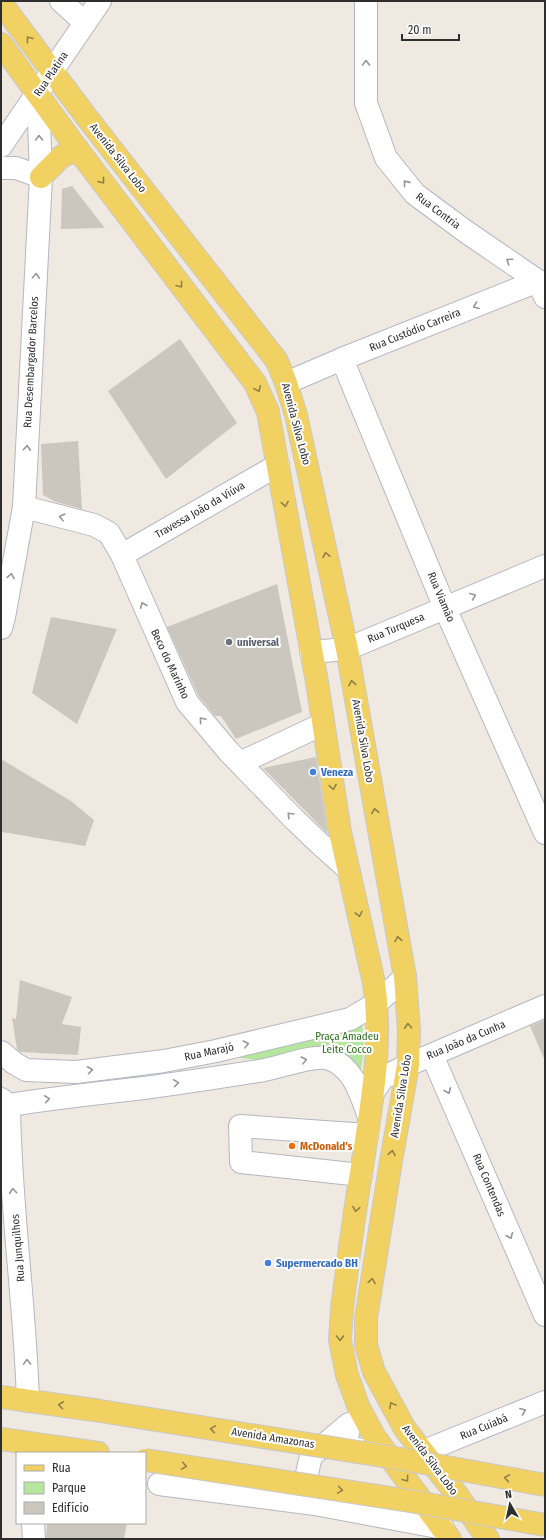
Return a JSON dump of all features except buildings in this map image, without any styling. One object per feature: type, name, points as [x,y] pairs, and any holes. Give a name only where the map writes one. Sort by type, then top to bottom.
[{"type":"main road","name":"Avenida Silva Lobo","points":[[1,2],[88,119],[276,361],[286,383],[296,415],[347,649],[405,977],[409,1031],[408,1065],[390,1161],[366,1318],[366,1345],[374,1372],[405,1429],[458,1496],[488,1539]]},
{"type":"main road","points":[[1,44],[78,150],[255,383],[268,412],[311,652],[340,832],[374,983],[377,1003],[377,1036],[372,1094],[342,1308],[340,1340],[347,1375],[359,1408],[374,1436],[446,1534]]},
{"type":"main road","points":[[41,177],[62,156],[78,150]]},
{"type":"main road","name":"Avenida Amazonas","points":[[1,1397],[94,1410],[408,1460],[545,1485]]},
{"type":"main road","points":[[1,1439],[30,1448],[84,1452]]},
{"type":"main road","points":[[146,1460],[410,1501],[545,1525]]},
{"type":"street","points":[[61,1],[85,23]]},
{"type":"street","name":"Rua Platina","points":[[1,146],[100,1]]},
{"type":"street","name":"Rua Contria","points":[[366,1],[366,102],[386,158],[415,194],[543,287]]},
{"type":"street","name":"Rua Desembargador Barcelos","points":[[1,628],[24,507],[41,177],[38,93]]},
{"type":"street","points":[[1,168],[16,168],[41,177]]},
{"type":"street","name":"Rua Custódio Carreira","points":[[286,383],[342,359],[543,287]]},
{"type":"street","name":"Rua Viamão","points":[[342,359],[445,608],[545,834]]},
{"type":"street","name":"Travessa João da Viúva","points":[[122,555],[278,465]]},
{"type":"street","name":"Beco do Marinho","points":[[24,507],[94,525],[109,533],[122,555],[187,702],[240,763],[318,842],[348,868]]},
{"type":"street","name":"Rua Turquesa","points":[[311,652],[347,649],[545,566]]},
{"type":"street","points":[[240,763],[323,724]]},
{"type":"street","points":[[318,842],[327,846],[332,845],[339,838],[340,832]]},
{"type":"street","name":"Rua Marajó","points":[[1,1053],[26,1070],[76,1072],[164,1061],[216,1051],[350,1019],[377,1003],[405,977]]},
{"type":"street","name":"Rua João da Cunha","points":[[372,1094],[383,1078],[408,1065],[545,1006]]},
{"type":"street","points":[[1,1034],[1,1053]]},
{"type":"street","name":"Rua Contendas","points":[[432,1055],[545,1315]]},
{"type":"street","points":[[5,1102],[146,1088],[265,1070],[316,1057],[329,1058],[342,1065],[356,1082],[368,1126],[240,1126],[241,1162],[360,1175]]},
{"type":"street","points":[[164,1061],[265,1070]]},
{"type":"street","name":"Rua Junquilhos","points":[[5,1102],[26,1342],[28,1401]]},
{"type":"street","name":"Rua Cuiabá","points":[[422,1452],[545,1402]]},
{"type":"street","points":[[315,1504],[306,1478],[311,1456],[349,1424],[346,1447],[368,1452],[375,1447],[374,1436]]},
{"type":"street","points":[[159,1484],[315,1504],[446,1534]]},
{"type":"street","points":[[33,1524],[34,1539]]},
{"type":"green space","name":"Praça Amadeu Leite Cocco","points":[[362,1022],[364,1050],[360,1074],[349,1061],[257,1060],[234,1057]]},
{"type":"place","name":"universal","points":[[229,642]]},
{"type":"place","name":"Veneza","points":[[313,772]]},
{"type":"place","name":"McDonald's","points":[[292,1146]]},
{"type":"place","name":"Supermercado BH","points":[[268,1263]]}]
